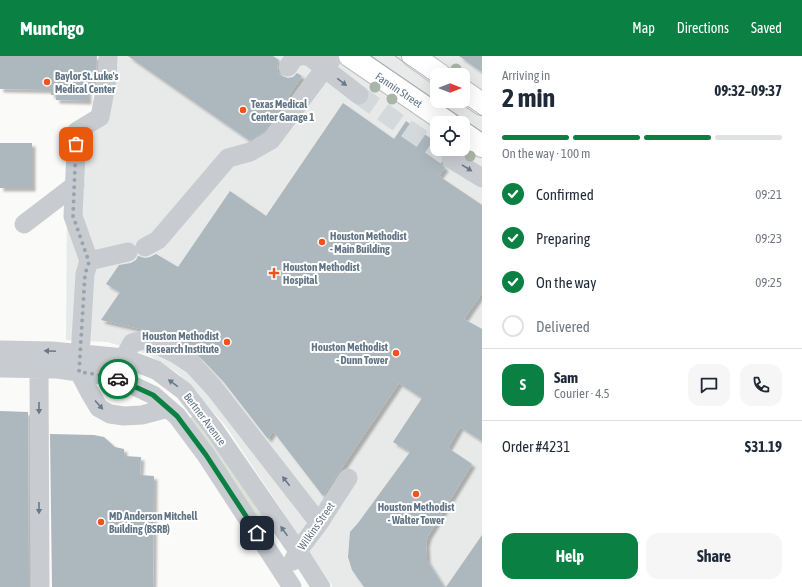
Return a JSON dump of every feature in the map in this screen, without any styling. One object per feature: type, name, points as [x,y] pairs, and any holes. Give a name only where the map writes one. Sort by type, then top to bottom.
[{"type":"main road","name":"Fannin Street","points":[[350,56],[438,116]]},
{"type":"main road","points":[[419,58],[431,68]]},
{"type":"main road","points":[[470,96],[482,104]]},
{"type":"main road","points":[[470,138],[482,146]]},
{"type":"street","points":[[108,56],[107,80],[100,116],[77,131],[73,216],[89,262],[85,274],[80,363],[90,393],[99,408],[110,414],[124,416],[142,415],[168,408]]},
{"type":"street","points":[[306,56],[329,62],[359,95]]},
{"type":"street","points":[[89,262],[137,249],[158,240],[228,158],[250,152],[271,140],[329,62]]},
{"type":"street","points":[[451,159],[482,178]]},
{"type":"street","points":[[24,224],[75,185]]},
{"type":"street","points":[[124,358],[132,343],[143,340],[158,345],[176,354],[193,365],[214,388],[319,523]]},
{"type":"street","name":"Bertner Avenue","points":[[0,350],[52,351],[153,395],[177,416],[206,455],[289,581]]},
{"type":"street","name":"Bertner Avenue","points":[[0,368],[57,369],[80,363],[124,358],[156,370],[184,391],[213,428],[298,551],[321,587]]},
{"type":"street","points":[[39,369],[40,587]]},
{"type":"street","name":"Wilkins Street","points":[[289,581],[298,551],[319,523],[348,478]]},
{"type":"shaded area","name":"Houston Methodist Hospital","points":[[113,56],[482,56],[482,587],[333,587],[225,425],[179,374],[149,355],[108,342],[66,340],[67,205],[88,125]]},
{"type":"shaded area","points":[[195,415],[225,458],[272,531],[267,534],[190,418]]},
{"type":"building","name":"Baylor St. Luke's Medical Center","points":[[0,56],[97,56],[96,75],[93,75],[94,90],[88,90],[88,101],[56,100],[56,95],[51,95],[51,90],[0,89]]},
{"type":"building","name":"Texas Medical Center Garage 1","points":[[128,56],[273,56],[279,60],[277,67],[278,72],[282,76],[288,78],[293,77],[297,73],[302,76],[264,132],[249,140]]},
{"type":"building","points":[[459,56],[482,56],[482,72]]},
{"type":"building","points":[[343,103],[394,139],[406,121],[430,138],[430,156],[441,156],[441,164],[445,168],[439,176],[482,205],[482,293],[464,319],[482,329],[482,441],[460,427],[448,448],[472,464],[428,536],[426,544],[427,560],[444,587],[364,587],[352,570],[348,557],[350,532],[410,452],[393,442],[422,398],[399,383],[323,496],[273,431],[268,439],[223,381],[199,356],[181,344],[161,335],[146,330],[101,320],[120,292],[106,284],[119,265],[131,263],[136,260],[138,256],[145,258],[156,254],[178,267],[230,191],[266,216]]},
{"type":"building","points":[[0,143],[32,143],[32,188],[0,188]]},
{"type":"building","points":[[0,411],[28,412],[29,587],[0,587]]},
{"type":"building","name":"MD Anderson Mitchell Building (BSRB)","points":[[50,434],[94,435],[104,437],[115,447],[124,449],[124,456],[141,457],[140,475],[154,476],[153,587],[52,587]]},
{"type":"building","points":[[482,535],[482,587],[446,587]]},
{"type":"tunnel","points":[[359,95],[451,159]]},
{"type":"tram line","points":[[371,56],[482,132]]},
{"type":"tram line","points":[[395,56],[430,80]]},
{"type":"tram line","points":[[470,108],[482,116]]},
{"type":"way so far","points":[[76,144],[73,216],[89,262],[85,274],[79,372],[114,377],[118,379]]},
{"type":"place","name":"Baylor St. Luke's Medical Center","points":[[47,82]]},
{"type":"place","name":"Texas Medical Center Garage 1","points":[[243,110]]},
{"type":"place","name":"Houston Methodist - Main Building","points":[[322,242]]},
{"type":"place","name":"Houston Methodist Hospital","points":[[274,273]]},
{"type":"place","name":"Houston Methodist Research Institute","points":[[227,342]]},
{"type":"place","name":"Houston Methodist - Dunn Tower","points":[[396,353]]},
{"type":"place","name":"Houston Methodist - Walter Tower","points":[[416,494]]},
{"type":"place","name":"MD Anderson Mitchell Building (BSRB)","points":[[101,522]]},
{"type":"route","points":[[118,379],[153,395],[177,416],[206,455],[257,533]]}]
